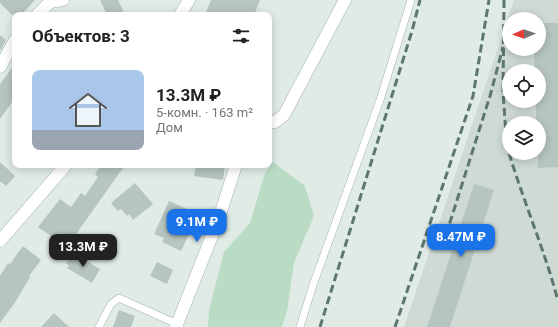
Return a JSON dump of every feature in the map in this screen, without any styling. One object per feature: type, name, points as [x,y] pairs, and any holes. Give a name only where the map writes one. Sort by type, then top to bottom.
[{"type":"street","points":[[40,12],[49,1],[63,0]]},
{"type":"street","points":[[182,12],[189,0]]},
{"type":"street","points":[[272,122],[275,122],[284,115],[345,0]]},
{"type":"street","points":[[0,67],[12,45]]},
{"type":"street","points":[[0,241],[63,168]]},
{"type":"street","points":[[177,325],[219,218],[235,168]]},
{"type":"lane","points":[[300,327],[313,285],[380,100],[411,0]]},
{"type":"lane","points":[[99,327],[111,304],[119,298],[177,325]]},
{"type":"shaded area","points":[[514,0],[558,0],[558,327],[404,327],[502,36],[502,56],[546,56],[546,12],[510,12]]},
{"type":"green space","points":[[273,162],[305,186],[314,216],[294,263],[287,311],[282,327],[208,327],[209,310],[224,252],[250,223],[265,173],[269,168],[272,168]]},
{"type":"building","points":[[0,0],[35,0],[24,12],[12,12],[12,15],[0,3]]},
{"type":"building","points":[[100,0],[118,0],[124,12],[106,12]]},
{"type":"building","points":[[211,0],[260,0],[255,12],[206,12]]},
{"type":"building","points":[[546,23],[558,23],[558,167],[538,168],[538,160],[546,160],[546,116],[536,116],[536,108],[546,108],[546,64],[535,64],[534,56],[546,56]]},
{"type":"building","points":[[0,35],[6,40],[1,50],[0,49]]},
{"type":"building","points":[[12,68],[12,102],[0,119],[0,84]]},
{"type":"building","points":[[0,162],[15,176],[6,186],[0,181]]},
{"type":"building","points":[[99,168],[123,168],[67,247],[38,227],[60,199],[71,207],[81,193],[85,196],[98,177],[95,174]]},
{"type":"building","points":[[195,168],[225,168],[223,180],[194,176]]},
{"type":"building","points":[[135,183],[153,204],[133,220],[129,214],[127,216],[121,209],[118,211],[111,203]]},
{"type":"building","points":[[474,184],[494,190],[450,327],[427,327]]},
{"type":"building","points":[[169,201],[187,209],[185,215],[196,220],[181,251],[162,242],[164,238],[154,234]]},
{"type":"building","points":[[23,246],[41,260],[29,276],[30,277],[16,301],[0,323],[0,276],[8,263],[10,264]]},
{"type":"building","points":[[73,253],[100,269],[92,283],[67,268],[69,265],[66,264]]},
{"type":"building","points":[[157,262],[173,270],[167,284],[150,276]]},
{"type":"building","points":[[119,310],[135,316],[131,327],[113,327]]},
{"type":"building","points":[[54,313],[69,327],[41,327]]},
{"type":"railway","points":[[320,327],[412,31],[420,0]]},
{"type":"railway","points":[[395,327],[473,96],[489,0]]},
{"type":"railway","points":[[504,0],[503,92],[505,116]]},
{"type":"railway","points":[[446,235],[490,96],[502,51]]},
{"type":"railway","points":[[511,160],[553,282],[558,301]]}]
